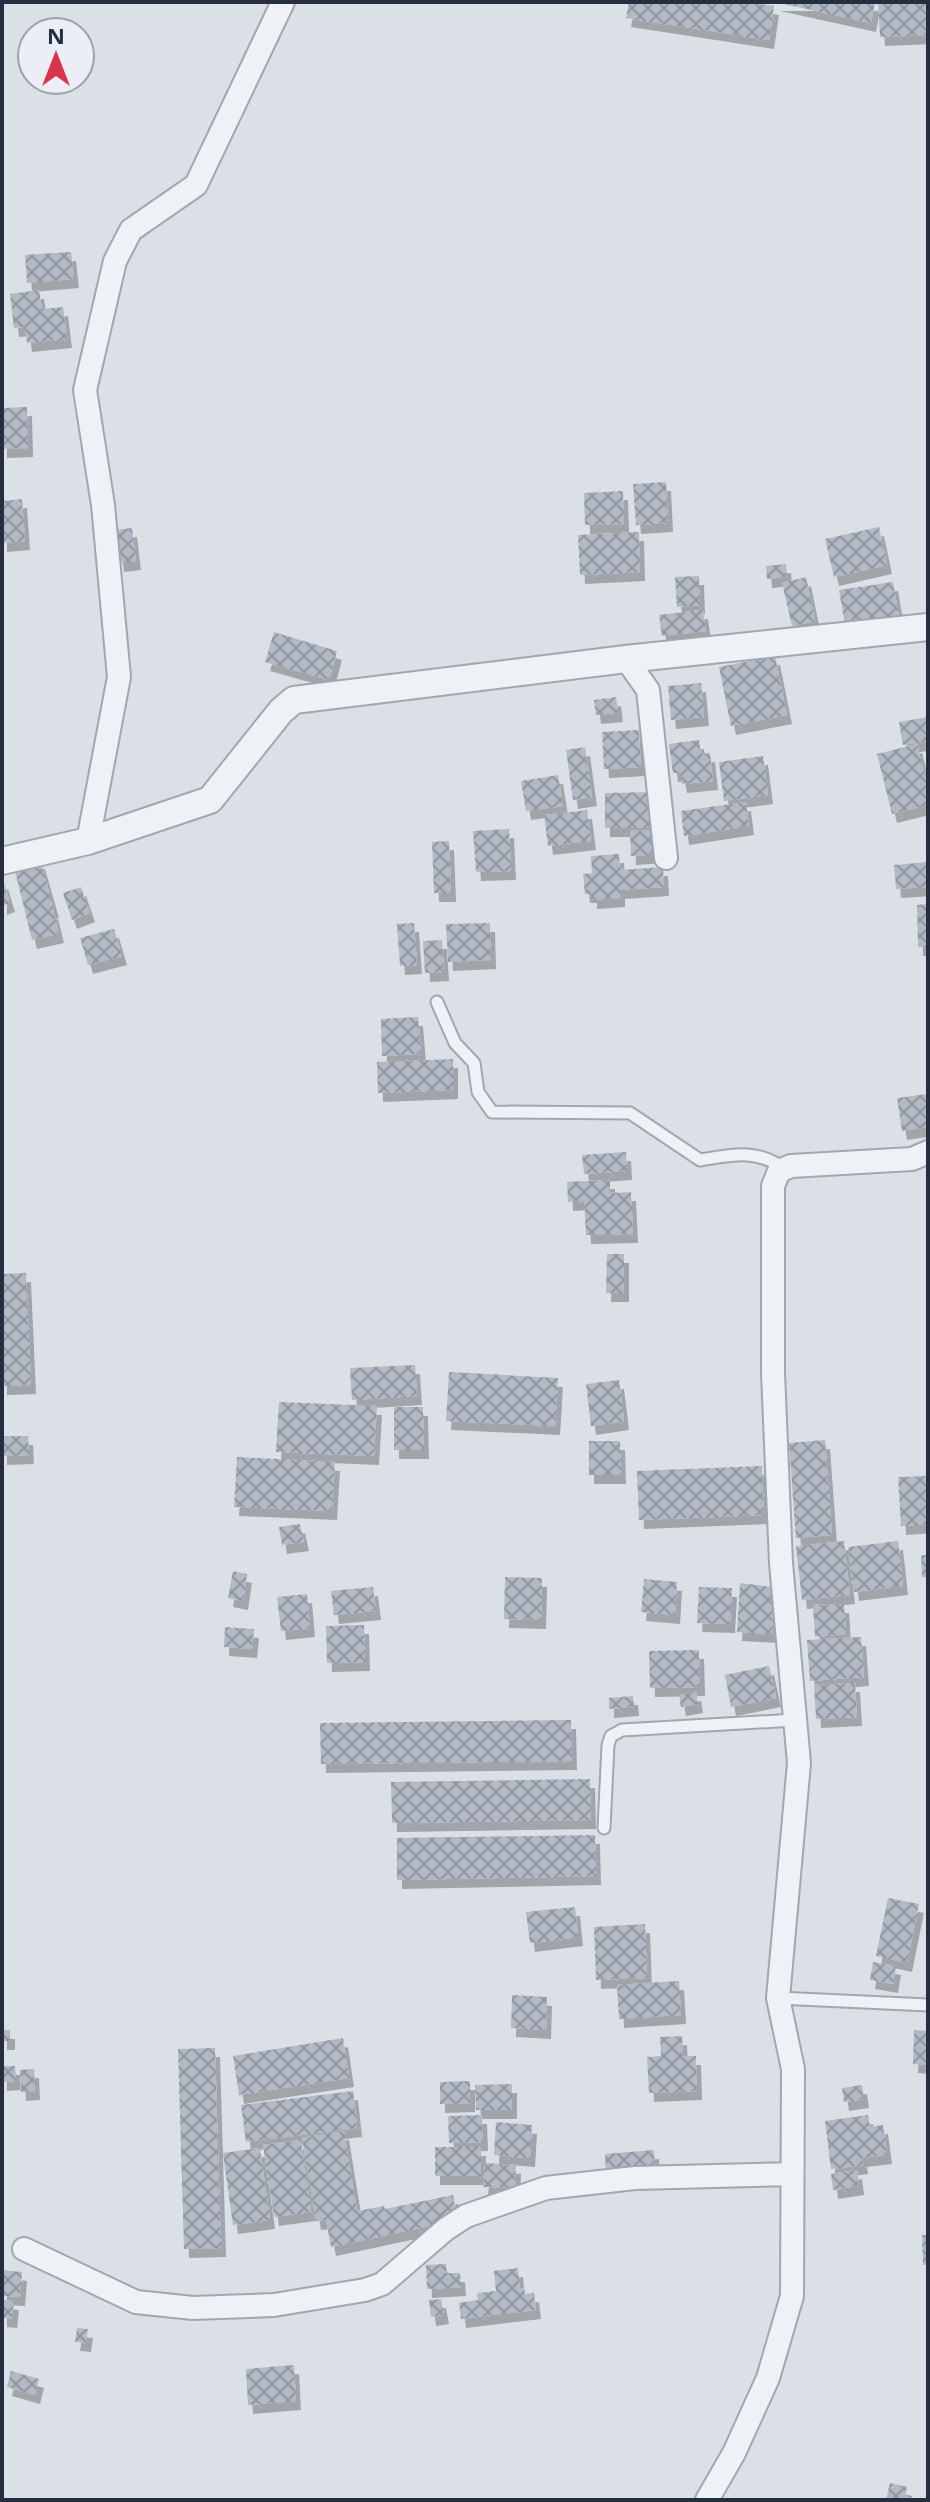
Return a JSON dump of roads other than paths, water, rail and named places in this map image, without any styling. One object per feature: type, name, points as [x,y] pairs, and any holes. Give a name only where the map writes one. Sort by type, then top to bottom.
[{"type":"street","points":[[88,841],[119,677],[103,505],[85,390],[115,261],[131,230],[196,185],[283,2]]},
{"type":"street","points":[[2,861],[88,841],[210,800],[281,711],[294,700],[626,659],[928,627]]},
{"type":"street","points":[[626,659],[648,690],[666,858]]},
{"type":"street","points":[[707,2500],[734,2453],[768,2378],[792,2296],[793,2069],[778,1998],[799,1763],[781,1563],[773,1373],[773,1186],[779,1171],[791,1166],[912,1159],[928,1152]]},
{"type":"street","points":[[24,2249],[136,2302],[193,2308],[274,2305],[365,2290],[382,2284],[446,2229],[466,2216],[546,2188],[667,2176],[792,2174]]},
{"type":"lane","points":[[437,1002],[455,1043],[474,1063],[478,1092],[492,1112],[630,1113],[700,1160],[746,1153],[770,1158],[784,1169]]},
{"type":"lane","points":[[604,1828],[611,1736],[622,1730],[795,1720]]},
{"type":"lane","points":[[778,1998],[928,2005]]}]
